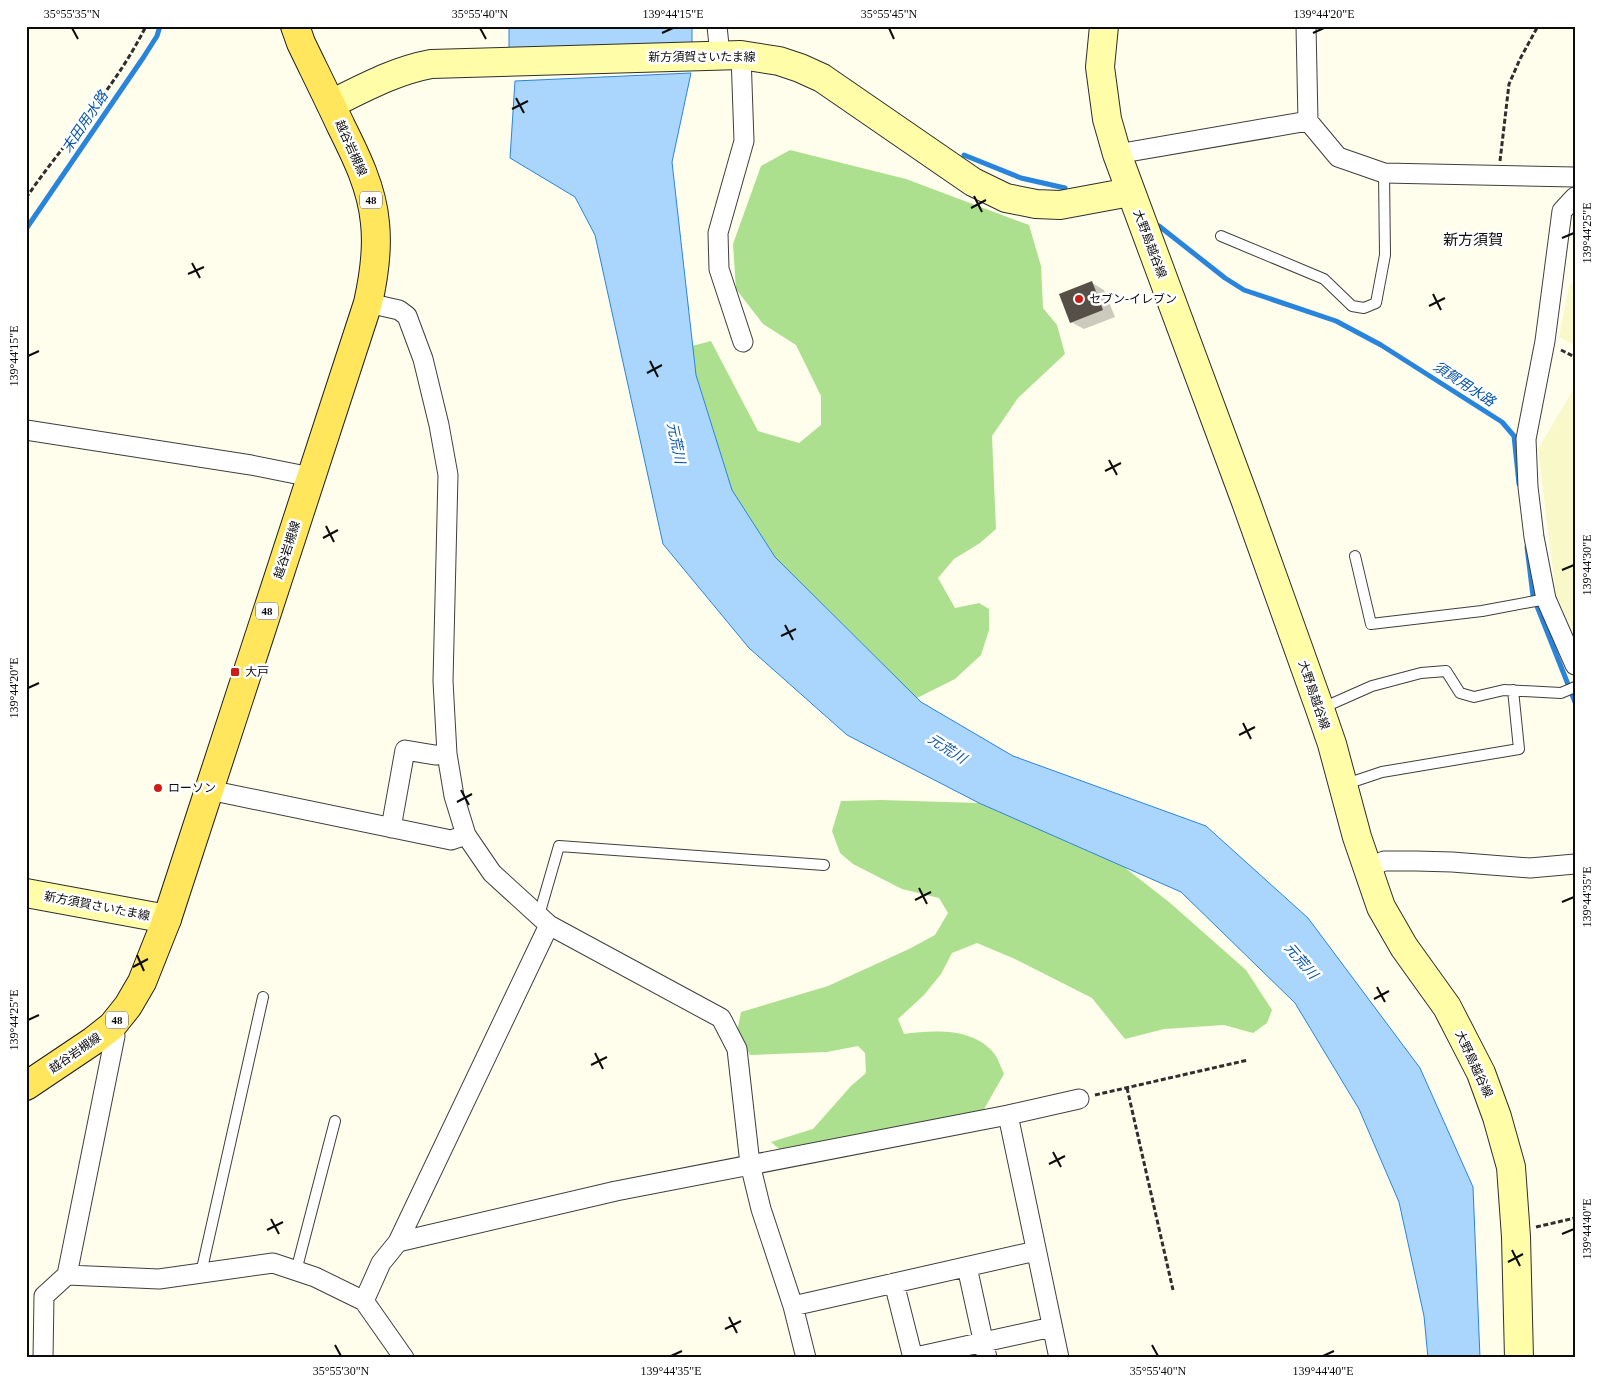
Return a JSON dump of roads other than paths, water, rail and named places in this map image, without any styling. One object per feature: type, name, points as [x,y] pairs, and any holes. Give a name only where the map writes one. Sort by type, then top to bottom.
[{"type":"main road","name":"越谷岩槻線","points":[[26,1086],[79,1051],[112,1026],[128,1006],[142,982],[167,919],[368,303],[374,275],[376,248],[374,212],[370,193],[359,163],[295,26]]},
{"type":"main road","name":"大野島越谷線","points":[[1104,26],[1100,67],[1107,120],[1117,154],[1246,502],[1320,709],[1381,906],[1404,947],[1447,1007],[1481,1073],[1497,1117],[1510,1167],[1516,1232],[1519,1358]]},
{"type":"main road","name":"新方須賀さいたま線","points":[[331,104],[408,68],[431,64],[723,55],[779,61],[822,78],[973,182],[1006,198],[1036,204],[1060,205],[1130,192]]},
{"type":"main road","name":"新方須賀さいたま線","points":[[26,893],[167,919]]},
{"type":"street","points":[[717,26],[744,141],[718,233],[719,269],[743,342]]},
{"type":"street","points":[[1306,26],[1308,121],[1338,157],[1384,173],[1575,177]]},
{"type":"street","points":[[1117,154],[1308,121]]},
{"type":"street","points":[[1575,197],[1562,211],[1545,341],[1526,439],[1528,487],[1542,600],[1575,666]]},
{"type":"street","points":[[368,303],[399,310],[407,316],[424,359],[439,425],[448,475],[443,681],[447,754],[454,796],[466,836],[492,873],[544,920],[721,1018],[737,1049],[750,1164],[761,1209],[793,1306],[806,1358]]},
{"type":"street","points":[[26,430],[251,465],[311,477]]},
{"type":"street","points":[[391,828],[405,750],[435,755],[447,754]]},
{"type":"street","points":[[209,790],[451,840],[466,836]]},
{"type":"street","points":[[1368,868],[1384,862],[1416,861],[1530,868],[1575,864]]},
{"type":"street","points":[[364,1301],[382,1263],[398,1242],[544,920]]},
{"type":"street","points":[[67,1275],[115,1036],[112,1026]]},
{"type":"street","points":[[398,1242],[616,1191],[1008,1115],[1079,1099]]},
{"type":"street","points":[[1008,1115],[1059,1358]]},
{"type":"street","points":[[793,1306],[1036,1251]]},
{"type":"street","points":[[43,1358],[35,1296],[67,1275],[159,1279],[273,1263],[314,1277],[364,1301],[404,1358]]},
{"type":"street","points":[[967,1267],[986,1350]]},
{"type":"street","points":[[894,1283],[912,1358],[986,1350],[1052,1326]]},
{"type":"lane","points":[[1221,236],[1324,279],[1352,306],[1364,308],[1376,303],[1384,255],[1384,173]]},
{"type":"lane","points":[[1355,556],[1371,624],[1482,612],[1542,600]]},
{"type":"lane","points":[[1320,709],[1372,686],[1421,674],[1446,671],[1460,693],[1474,697],[1504,690],[1561,693],[1575,687]]},
{"type":"lane","points":[[1343,785],[1382,772],[1519,749],[1513,690]]},
{"type":"lane","points":[[544,920],[559,846],[824,865]]},
{"type":"lane","points":[[201,1273],[263,998]]},
{"type":"lane","points":[[296,1271],[335,1122]]},
{"type":"water","points":[[509,26],[692,26],[692,45],[509,54]]},
{"type":"water","name":"元荒川","points":[[691,73],[672,162],[696,375],[732,490],[775,557],[921,702],[1013,756],[1206,826],[1308,918],[1420,1068],[1473,1187],[1480,1358],[1428,1358],[1424,1316],[1399,1202],[1359,1109],[1295,1003],[1181,892],[979,803],[847,735],[749,648],[663,544],[595,235],[575,197],[510,158],[515,81]]},
{"type":"waterway","name":"末田用水路","points":[[26,229],[143,58],[157,36],[160,26]]},
{"type":"waterway","name":"須賀用水路","points":[[964,155],[1021,178],[1065,188]]},
{"type":"waterway","name":"須賀用水路","points":[[1159,226],[1225,278],[1244,290],[1336,321],[1381,345],[1502,422],[1514,436],[1519,484]]},
{"type":"waterway","name":"須賀用水路","points":[[1527,547],[1533,596],[1575,702]]},
{"type":"place","name":"セブン-イレブン","points":[[1079,299]]},
{"type":"place","name":"大戸","points":[[235,672]]},
{"type":"place","name":"ローソン","points":[[158,788]]},
{"type":"district","name":"新方須賀","points":[[1473,240]]}]
